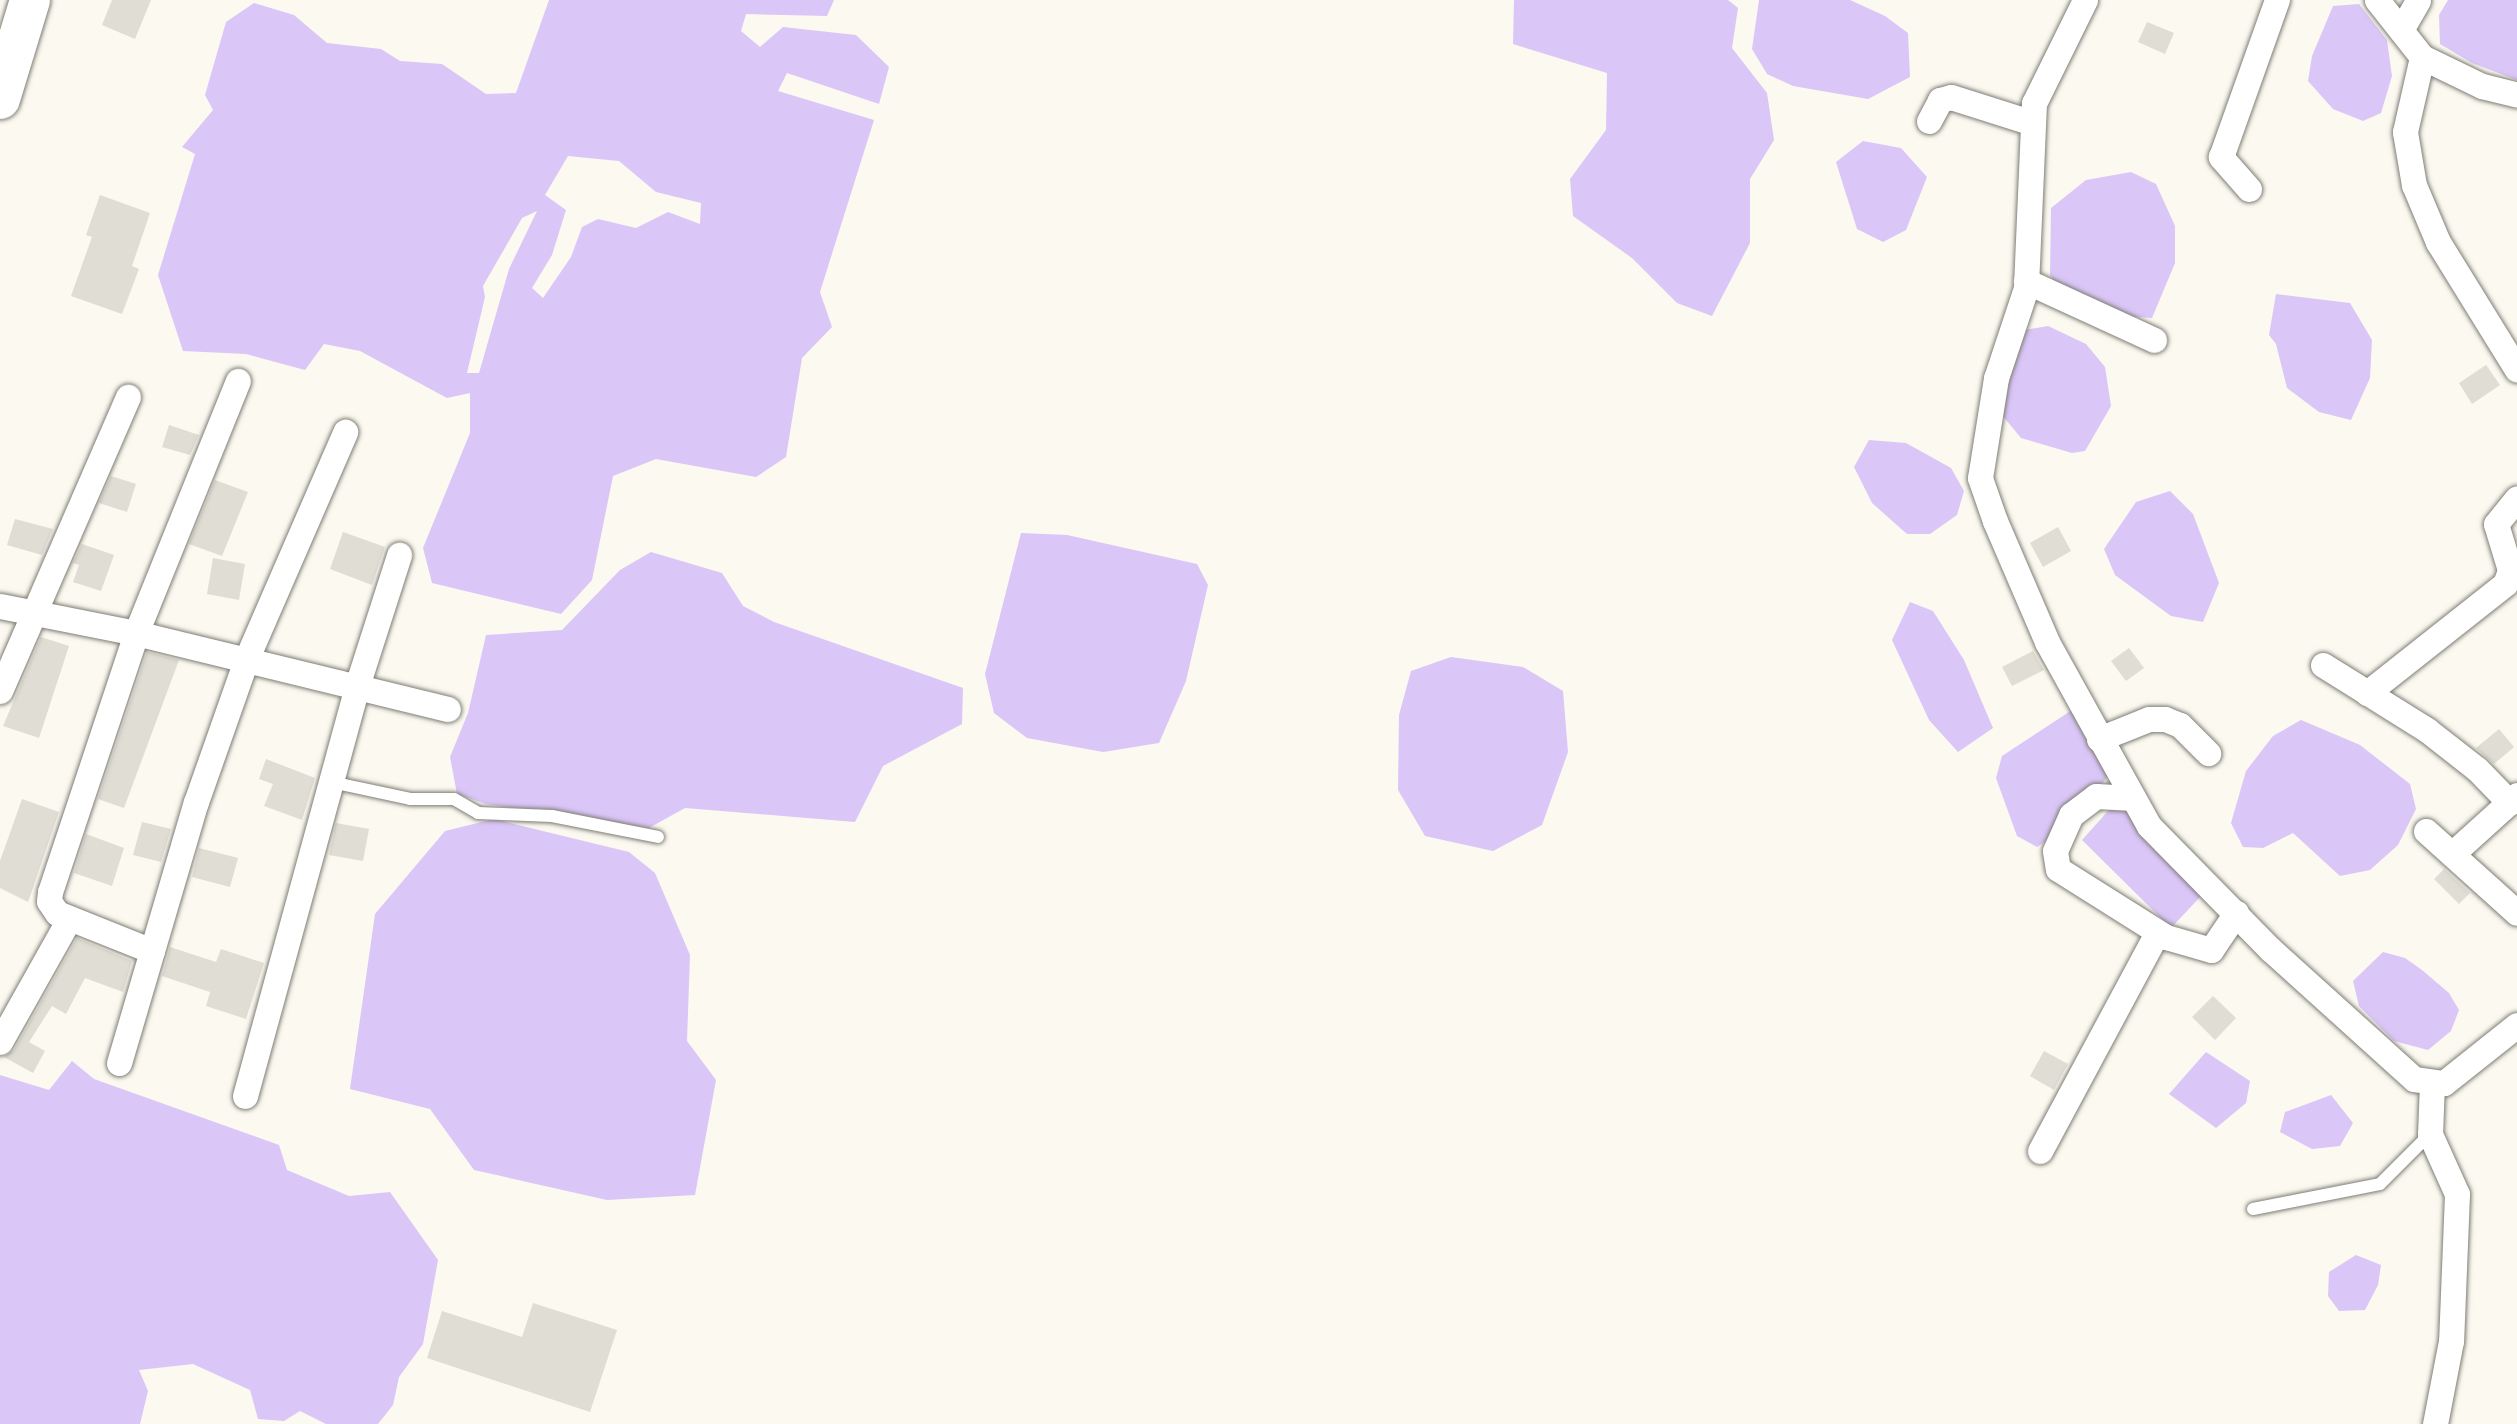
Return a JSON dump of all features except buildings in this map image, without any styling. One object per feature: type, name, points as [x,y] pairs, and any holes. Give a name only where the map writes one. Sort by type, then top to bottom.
[{"type":"main road","points":[[0,99],[30,0]]},
{"type":"street","points":[[2085,0],[2034,103],[2026,281],[1996,378],[1980,478],[2046,642],[2149,826],[2414,1079],[2444,1083],[2517,1026]]},
{"type":"street","points":[[2249,189],[2220,157],[2277,0]]},
{"type":"street","points":[[2377,0],[2422,56],[2482,86],[2517,95]]},
{"type":"street","points":[[2401,30],[2418,0]]},
{"type":"street","points":[[2422,56],[2405,132],[2414,184],[2438,242],[2506,327],[2517,370]]},
{"type":"street","points":[[1928,121],[1940,100],[1951,97],[2034,123]]},
{"type":"street","points":[[2026,281],[2154,340]]},
{"type":"street","points":[[152,951],[68,919],[53,909],[50,892],[136,633],[238,381]]},
{"type":"street","points":[[0,691],[128,396]]},
{"type":"street","points":[[119,1063],[196,802],[246,660],[344,432]]},
{"type":"street","points":[[2367,693],[2505,584],[2510,570],[2496,524],[2517,498]]},
{"type":"street","points":[[245,1096],[357,686],[399,555]]},
{"type":"street","points":[[0,606],[136,633],[448,708]]},
{"type":"street","points":[[2323,665],[2427,730],[2514,799],[2452,854]]},
{"type":"street","points":[[2099,739],[2149,719],[2165,719],[2180,726],[2208,753]]},
{"type":"street","points":[[2133,798],[2089,798],[2063,824],[2055,858],[2066,876],[2157,932],[2212,950],[2236,912]]},
{"type":"street","points":[[2426,831],[2517,913]]},
{"type":"street","points":[[0,1042],[68,919]]},
{"type":"street","points":[[2040,1151],[2157,932]]},
{"type":"street","points":[[2432,1084],[2430,1134],[2458,1194],[2451,1340],[2436,1424]]},
{"type":"lane","points":[[331,782],[410,799],[454,799],[478,813],[552,816],[658,836]]},
{"type":"lane","points":[[2253,1209],[2380,1184],[2430,1134]]},
{"type":"shaded area","points":[[549,0],[834,0],[827,16],[746,14],[741,31],[760,47],[783,27],[856,35],[889,67],[879,104],[787,73],[778,91],[874,120],[820,292],[832,327],[802,358],[786,457],[756,477],[656,459],[613,476],[592,580],[561,614],[432,583],[423,548],[470,433],[470,393],[447,398],[360,351],[324,344],[305,370],[246,354],[183,351],[158,275],[195,154],[182,147],[213,110],[205,95],[226,22],[254,3],[294,15],[327,43],[381,49],[400,61],[442,64],[486,94],[516,93]],"holes":[[[568,156],[619,161],[656,192],[701,203],[700,224],[668,212],[636,228],[598,219],[582,227],[571,257],[543,298],[532,288],[552,255],[566,210],[545,195]],[[537,211],[509,269],[479,373],[467,373],[485,297],[483,286],[522,218]]]},
{"type":"shaded area","points":[[1514,0],[1728,0],[1738,8],[1732,48],[1767,93],[1774,140],[1750,179],[1750,243],[1712,316],[1677,303],[1632,258],[1573,216],[1570,179],[1606,130],[1607,73],[1513,44]]},
{"type":"shaded area","points":[[1759,0],[1850,0],[1885,16],[1908,33],[1910,77],[1868,99],[1793,86],[1767,74],[1752,49]]},
{"type":"shaded area","points":[[2448,0],[2517,0],[2517,80],[2472,63],[2440,44],[2439,15]]},
{"type":"shaded area","points":[[2359,4],[2387,40],[2392,76],[2381,113],[2363,121],[2333,109],[2308,81],[2312,56],[2333,6]]},
{"type":"shaded area","points":[[1863,141],[1901,148],[1927,177],[1906,230],[1883,242],[1857,229],[1836,162]]},
{"type":"shaded area","points":[[2131,172],[2156,184],[2175,226],[2175,263],[2152,318],[2123,316],[2061,291],[2050,275],[2051,208],[2086,180]]},
{"type":"shaded area","points":[[2276,294],[2350,303],[2372,340],[2370,378],[2351,420],[2319,412],[2287,388],[2276,344],[2269,335]]},
{"type":"shaded area","points":[[2048,326],[2086,344],[2105,367],[2111,406],[2085,451],[2072,453],[2021,438],[2002,415],[2014,354],[2024,330]]},
{"type":"shaded area","points":[[1869,440],[1906,443],[1951,468],[1964,491],[1957,515],[1930,534],[1907,534],[1872,503],[1854,467]]},
{"type":"shaded area","points":[[2170,491],[2193,514],[2219,583],[2203,622],[2171,616],[2115,575],[2104,549],[2136,502]]},
{"type":"shaded area","points":[[1021,533],[1067,535],[1197,564],[1208,585],[1186,681],[1159,743],[1103,752],[1027,738],[994,713],[985,674]]},
{"type":"shaded area","points":[[651,552],[722,573],[743,606],[774,622],[963,688],[962,724],[883,766],[855,822],[685,808],[649,828],[486,804],[457,794],[450,757],[468,713],[486,635],[562,630],[620,570]]},
{"type":"shaded area","points":[[1910,602],[1933,611],[1964,660],[1993,728],[1958,752],[1929,720],[1892,640]]},
{"type":"shaded area","points":[[1451,657],[1523,667],[1563,691],[1568,752],[1542,825],[1493,851],[1425,836],[1398,790],[1399,715],[1411,671]]},
{"type":"shaded area","points":[[2072,710],[2108,776],[2069,826],[2037,847],[2017,836],[1996,778],[2002,756]]},
{"type":"shaded area","points":[[2301,720],[2360,745],[2410,784],[2416,809],[2398,845],[2370,870],[2340,876],[2293,833],[2263,848],[2243,847],[2231,823],[2246,771],[2273,736]]},
{"type":"shaded area","points":[[2117,801],[2201,896],[2171,928],[2082,840]]},
{"type":"shaded area","points":[[494,819],[629,852],[655,873],[690,955],[687,1041],[716,1080],[695,1195],[607,1200],[474,1170],[430,1109],[350,1089],[375,914],[445,831]]},
{"type":"shaded area","points":[[2383,952],[2405,958],[2422,970],[2449,993],[2459,1010],[2451,1031],[2428,1050],[2394,1041],[2359,1006],[2353,981]]},
{"type":"shaded area","points":[[2206,1052],[2250,1081],[2246,1103],[2216,1128],[2169,1094]]},
{"type":"shaded area","points":[[72,1061],[94,1079],[279,1145],[287,1170],[349,1196],[390,1192],[438,1260],[423,1344],[399,1377],[393,1405],[378,1424],[326,1424],[300,1411],[284,1421],[258,1419],[250,1390],[193,1364],[139,1370],[148,1391],[140,1424],[0,1424],[0,1075],[49,1090]]},
{"type":"shaded area","points":[[2331,1095],[2353,1123],[2340,1146],[2312,1149],[2280,1132],[2285,1112]]},
{"type":"shaded area","points":[[2356,1255],[2381,1265],[2378,1285],[2365,1310],[2339,1311],[2328,1296],[2329,1272]]}]
